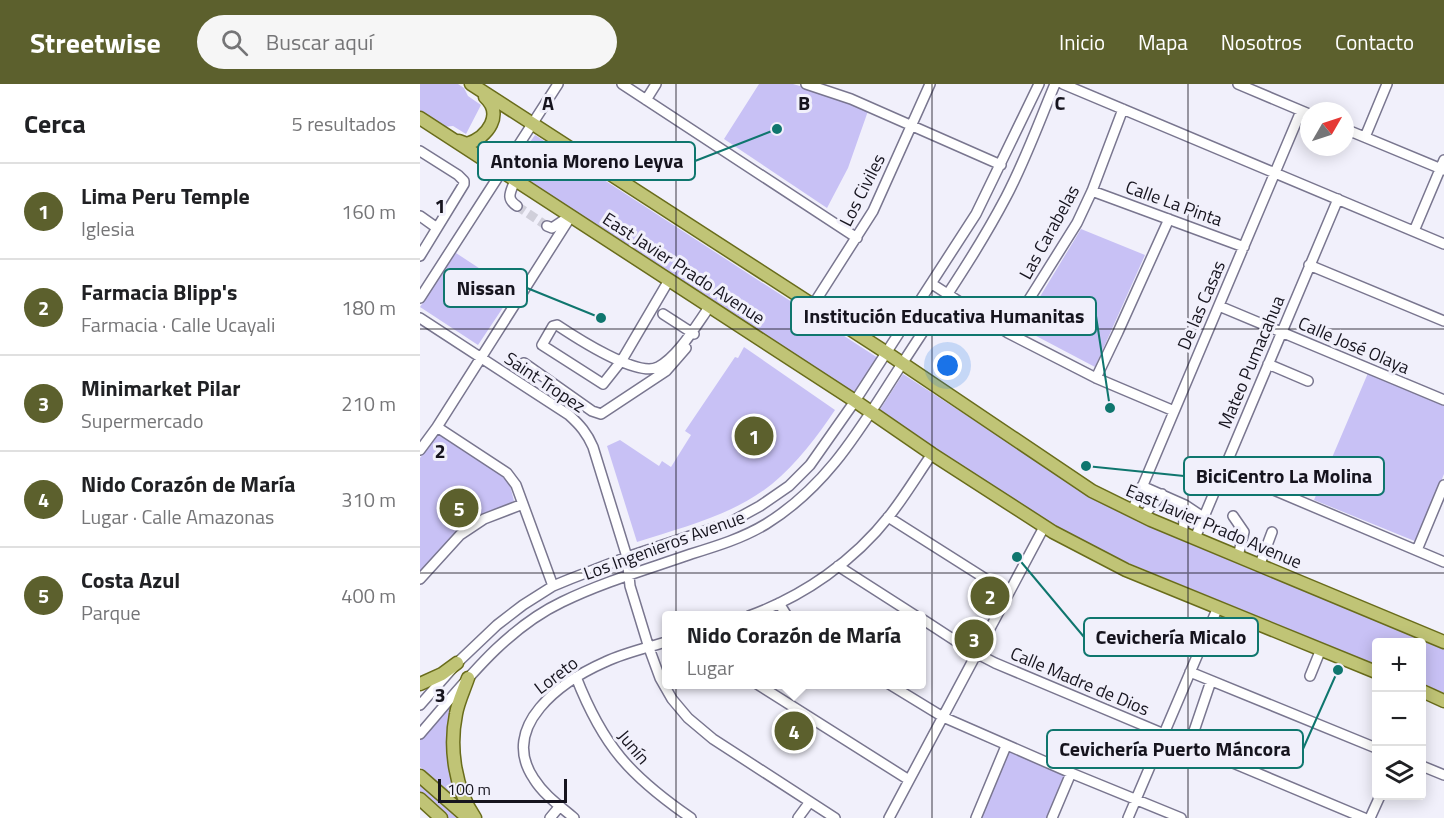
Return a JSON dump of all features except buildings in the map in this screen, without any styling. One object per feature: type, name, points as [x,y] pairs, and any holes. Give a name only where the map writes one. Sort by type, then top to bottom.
[{"type":"main road","name":"East Javier Prado Avenue","points":[[471,84],[887,352],[1080,484],[1137,514],[1444,642]]},
{"type":"main road","points":[[450,138],[467,144],[474,142],[478,140],[493,119],[495,111],[492,104],[471,84]]},
{"type":"main road","name":"East Javier Prado Avenue","points":[[420,118],[871,411],[1044,527],[1109,562],[1372,670]]},
{"type":"main road","points":[[420,684],[442,674],[458,663]]},
{"type":"main road","points":[[468,678],[456,713],[453,739],[456,773],[461,792],[475,818]]},
{"type":"main road","points":[[1424,692],[1444,701]]},
{"type":"main road","points":[[420,776],[468,818]]},
{"type":"main road","points":[[420,799],[441,818]]},
{"type":"street","points":[[420,298],[558,84]]},
{"type":"street","points":[[621,84],[857,238]]},
{"type":"street","points":[[646,100],[656,84]]},
{"type":"street","points":[[806,84],[846,97],[1000,165]]},
{"type":"street","name":"Los Civiles","points":[[813,304],[873,211],[930,84]]},
{"type":"street","points":[[420,705],[497,625],[553,586],[627,557],[729,523],[760,506],[789,486],[810,465],[932,284],[981,205],[1039,84]]},
{"type":"street","name":"Los Ingenieros Avenue","points":[[420,734],[468,678],[507,638],[531,619],[562,602],[629,575],[725,543],[766,524],[823,478],[871,411],[1006,198],[1055,84]]},
{"type":"street","points":[[1063,84],[1444,244]]},
{"type":"street","points":[[1238,84],[1300,111]]},
{"type":"street","points":[[1365,138],[1387,84]]},
{"type":"street","name":"Las Carabelas","points":[[1008,333],[1077,223],[1092,191],[1123,109]]},
{"type":"street","name":"De las Casas","points":[[1137,514],[1142,486],[1275,173],[1300,123]]},
{"type":"street","points":[[1354,133],[1443,166],[1414,231]]},
{"type":"street","points":[[420,151],[462,179],[464,184],[420,256]]},
{"type":"street","points":[[515,180],[509,198],[517,206]]},
{"type":"street","name":"Calle La Pinta","points":[[1092,191],[1244,247]]},
{"type":"street","name":"Mateo Pumacahua","points":[[1195,538],[1338,199]]},
{"type":"street","points":[[420,216],[437,228]]},
{"type":"street","points":[[547,226],[552,228],[570,216]]},
{"type":"street","points":[[420,450],[437,427],[570,216]]},
{"type":"street","points":[[1096,378],[1169,219]]},
{"type":"street","points":[[1310,265],[1444,321]]},
{"type":"street","points":[[669,280],[622,360],[606,382],[601,384],[542,343],[553,326],[557,325],[599,352],[622,360],[653,369],[664,363],[694,333]]},
{"type":"street","points":[[932,284],[1008,333],[1096,378],[1174,411]]},
{"type":"street","name":"Calle José Olaya","points":[[1219,306],[1444,400]]},
{"type":"street","points":[[524,363],[592,411],[601,414],[666,371],[712,308]]},
{"type":"street","points":[[663,314],[694,333]]},
{"type":"street","name":"Saint Tropez","points":[[420,318],[569,415],[588,435],[627,557],[629,575],[649,648],[662,679]]},
{"type":"street","points":[[1268,364],[1308,381]]},
{"type":"street","points":[[437,427],[507,472],[516,485],[553,586]]},
{"type":"street","points":[[759,611],[802,591],[838,566],[866,541],[888,517],[932,454]]},
{"type":"street","points":[[1224,470],[1444,562]]},
{"type":"street","points":[[1417,550],[1444,485]]},
{"type":"street","points":[[1142,486],[1185,505],[1203,518]]},
{"type":"street","points":[[1137,514],[1162,494]]},
{"type":"street","points":[[420,579],[460,535],[484,519],[523,504]]},
{"type":"street","points":[[1182,533],[1185,505]]},
{"type":"street","points":[[1233,516],[1244,532],[1238,556]]},
{"type":"street","points":[[888,517],[1008,593]]},
{"type":"street","points":[[889,818],[1044,527]]},
{"type":"street","points":[[1260,564],[1272,532]]},
{"type":"street","points":[[838,566],[910,611]]},
{"type":"street","points":[[779,603],[784,611]]},
{"type":"street","points":[[1128,818],[1218,607]]},
{"type":"street","name":"Calle Madre de Dios","points":[[926,622],[976,654],[1032,680],[1364,818]]},
{"type":"street","name":"Loreto","points":[[574,818],[539,787],[530,774],[524,753],[525,737],[533,717],[544,702],[561,686],[576,677],[605,662],[662,643]]},
{"type":"street","points":[[1310,676],[1321,649]]},
{"type":"street","points":[[1190,672],[1372,746]]},
{"type":"street","name":"Junín","points":[[576,677],[597,726],[616,754],[641,781],[691,818]]},
{"type":"street","points":[[1194,731],[1211,681]]},
{"type":"street","name":"Saint Tropez","points":[[666,689],[688,718],[713,739],[835,818]]},
{"type":"street","points":[[766,689],[909,780]]},
{"type":"street","points":[[897,689],[943,717],[1006,746],[1181,818]]},
{"type":"street","points":[[976,818],[1006,746]]},
{"type":"street","points":[[1426,768],[1444,775]]},
{"type":"street","points":[[1052,818],[1071,773]]},
{"type":"street","points":[[1370,818],[1378,800]]},
{"type":"street","points":[[798,818],[809,802]]},
{"type":"street","points":[[550,818],[560,806]]},
{"type":"shaded area","points":[[420,84],[458,84],[464,88],[468,96],[481,105],[466,134],[453,126],[443,127],[420,111]]},
{"type":"shaded area","points":[[759,84],[793,84],[833,96],[868,111],[848,168],[827,208],[724,139]]},
{"type":"shaded area","points":[[535,135],[878,358],[855,393],[510,170]]},
{"type":"shaded area","points":[[1081,229],[1145,255],[1095,367],[1021,328]]},
{"type":"shaded area","points":[[456,253],[514,291],[478,345],[420,307]]},
{"type":"shaded area","points":[[744,347],[835,410],[798,458],[781,476],[757,495],[708,519],[637,542],[607,446],[620,440],[659,466],[662,461],[671,467],[691,435],[685,431]]},
{"type":"shaded area","points":[[1368,373],[1444,406],[1444,474],[1417,542],[1314,500]]},
{"type":"shaded area","points":[[903,374],[1113,509],[1183,541],[1422,638],[1372,638],[1372,663],[1131,564],[1053,526],[879,411]]},
{"type":"shaded area","points":[[439,433],[503,473],[510,485],[514,501],[482,515],[456,532],[420,571],[420,458]]},
{"type":"shaded area","points":[[1426,640],[1444,647],[1444,693],[1426,686]]},
{"type":"shaded area","points":[[455,699],[462,808],[420,767],[420,739]]},
{"type":"shaded area","points":[[1008,750],[1067,774],[1048,818],[980,818]]},
{"type":"shaded area","points":[[420,780],[462,818],[448,818],[420,792]]},
{"type":"tunnel","points":[[517,206],[547,226]]},
{"type":"place","name":"Antonia Moreno Leyva","points":[[777,129]]},
{"type":"place","name":"Nissan","points":[[601,318]]},
{"type":"place","name":"Institución Educativa Humanitas","points":[[1110,408]]},
{"type":"place","name":"Lima Peru Temple","points":[[754,436]]},
{"type":"place","name":"BiciCentro La Molina","points":[[1086,466]]},
{"type":"place","name":"Costa Azul","points":[[459,508]]},
{"type":"place","name":"Cevichería Micalo","points":[[1017,557]]},
{"type":"place","name":"Farmacia Blipp's","points":[[990,596]]},
{"type":"place","name":"Minimarket Pilar","points":[[974,639]]},
{"type":"place","name":"Cevichería Puerto Máncora","points":[[1338,670]]},
{"type":"place","name":"Nido Corazón de María","points":[[794,731]]}]
